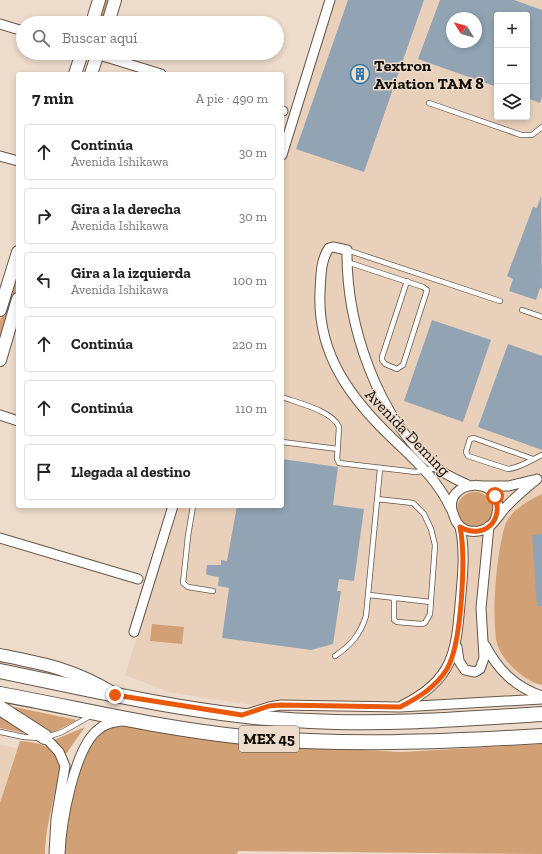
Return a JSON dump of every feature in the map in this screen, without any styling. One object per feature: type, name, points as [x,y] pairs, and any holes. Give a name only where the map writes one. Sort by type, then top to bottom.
[{"type":"main road","name":"MEX 45","points":[[0,672],[115,695],[242,715],[310,721],[428,721],[542,714]]},
{"type":"main road","name":"MEX 45","points":[[0,694],[187,729],[243,737],[305,741],[376,743],[542,736]]},
{"type":"main road","points":[[0,708],[45,738]]},
{"type":"street","points":[[94,16],[100,0]]},
{"type":"street","points":[[110,16],[115,0]]},
{"type":"street","points":[[284,149],[330,0]]},
{"type":"street","points":[[0,24],[16,29]]},
{"type":"street","points":[[76,72],[80,60]]},
{"type":"street","points":[[92,72],[94,60]]},
{"type":"street","points":[[116,60],[154,72]]},
{"type":"street","points":[[0,156],[16,160]]},
{"type":"street","name":"Avenida Deming","points":[[451,509],[437,483],[366,413],[348,391],[333,361],[323,331],[320,302],[321,276],[324,259],[329,248],[333,247],[347,250],[354,321],[362,349],[375,381],[403,430],[424,457],[438,468],[468,485]]},
{"type":"street","points":[[0,310],[2,295],[16,257]]},
{"type":"street","points":[[2,295],[16,298]]},
{"type":"street","points":[[0,360],[16,306]]},
{"type":"street","points":[[0,415],[16,420]]},
{"type":"street","points":[[539,477],[512,500],[492,523],[475,532],[460,527],[455,521],[451,509],[456,494],[468,485],[509,486],[539,477]]},
{"type":"street","points":[[457,642],[461,666],[470,672],[475,672],[483,664],[485,644],[481,608],[492,523],[498,508],[495,496],[490,490],[482,486]]},
{"type":"street","points":[[134,632],[172,508]]},
{"type":"street","points":[[400,707],[425,693],[437,682],[446,670],[453,656],[457,642],[464,560],[460,527]]},
{"type":"street","points":[[0,538],[138,579]]},
{"type":"street","points":[[485,644],[493,661],[505,675],[518,685],[542,697]]},
{"type":"street","points":[[0,655],[60,668],[75,673],[91,680],[115,695]]},
{"type":"street","points":[[242,715],[269,706],[281,705],[400,707],[542,697]]},
{"type":"street","points":[[60,854],[66,802],[81,758],[92,736],[104,725],[136,719]]},
{"type":"street","points":[[45,738],[59,752],[65,766],[56,819],[54,854]]},
{"type":"lane","points":[[429,103],[521,135],[532,135],[542,127]]},
{"type":"lane","points":[[347,250],[500,301]]},
{"type":"lane","points":[[347,262],[423,287],[427,293],[403,365],[397,369],[385,364],[382,360],[407,282]]},
{"type":"lane","points":[[522,310],[542,317]]},
{"type":"lane","points":[[284,398],[333,418],[339,427],[337,460],[340,463],[380,469],[416,472],[427,472],[438,468]]},
{"type":"lane","points":[[533,459],[474,438],[470,439],[466,452],[468,456],[508,469],[513,468],[542,455]]},
{"type":"lane","points":[[284,442],[338,448]]},
{"type":"lane","points":[[335,656],[355,640],[362,629],[366,616],[380,469]]},
{"type":"lane","points":[[377,500],[413,503],[424,514],[431,529],[435,545],[430,614],[425,623],[397,622],[393,617],[394,598]]},
{"type":"lane","points":[[193,508],[183,583],[188,587],[213,591]]},
{"type":"lane","points":[[369,595],[431,602]]},
{"type":"lane","points":[[0,732],[24,737],[45,738],[67,730],[97,712]]},
{"type":"shaded area","points":[[104,0],[110,0],[105,16],[98,16]]},
{"type":"shaded area","points":[[334,0],[542,0],[542,494],[523,505],[501,539],[497,567],[494,625],[498,649],[517,672],[535,684],[537,697],[251,705],[169,692],[125,675],[177,508],[284,508],[284,162]]},
{"type":"shaded area","points":[[16,269],[16,295],[9,292]]},
{"type":"shaded area","points":[[6,301],[12,303],[0,342],[0,321]]},
{"type":"shaded area","points":[[475,492],[485,495],[490,500],[493,510],[490,520],[485,525],[475,528],[465,525],[460,520],[457,510],[460,500],[465,495]]},
{"type":"shaded area","points":[[542,494],[542,685],[517,672],[502,655],[496,639],[495,604],[498,563],[504,529],[508,519],[519,507]]},
{"type":"shaded area","points":[[152,624],[184,627],[182,644],[150,641]]},
{"type":"shaded area","points":[[0,704],[77,720],[54,732],[45,734]]},
{"type":"shaded area","points":[[0,712],[29,734],[0,728]]},
{"type":"shaded area","points":[[85,727],[66,754],[54,740]]},
{"type":"shaded area","points":[[114,727],[133,727],[251,744],[402,752],[542,744],[542,854],[238,851],[237,854],[65,854],[71,810],[79,774],[85,758],[97,736]]},
{"type":"shaded area","points":[[20,741],[41,744],[47,747],[57,755],[60,762],[61,773],[49,818],[45,854],[0,854],[0,803]]},
{"type":"shaded area","points":[[0,745],[17,748],[0,803]]},
{"type":"building","name":"Textron Aviation TAM 8","points":[[348,0],[424,0],[364,172],[296,149]]},
{"type":"building","points":[[440,0],[514,0],[542,10],[542,97],[540,103],[530,99],[530,12],[494,12],[494,86],[418,59]]},
{"type":"building","points":[[541,196],[542,289],[540,288],[536,300],[509,291],[513,279],[507,276],[533,207],[537,208]]},
{"type":"building","points":[[432,320],[491,340],[463,422],[404,401]]},
{"type":"building","points":[[508,344],[542,356],[542,450],[478,427]]},
{"type":"building","points":[[284,459],[338,467],[333,505],[364,509],[354,581],[339,579],[337,591],[341,591],[333,644],[311,650],[222,638],[229,588],[218,586],[219,577],[207,575],[206,572],[207,565],[221,565],[221,560],[227,561],[237,508],[284,508]]},
{"type":"building","points":[[542,534],[542,606],[537,606],[532,535]]},
{"type":"place","name":"Textron Aviation TAM 8","points":[[360,74]]},
{"type":"route","points":[[115,695],[242,715],[269,706],[400,707],[414,700],[425,693],[437,682],[446,670],[453,656],[457,642],[464,560],[464,548],[460,527],[475,532],[492,524],[498,512],[498,504],[495,496]]}]
